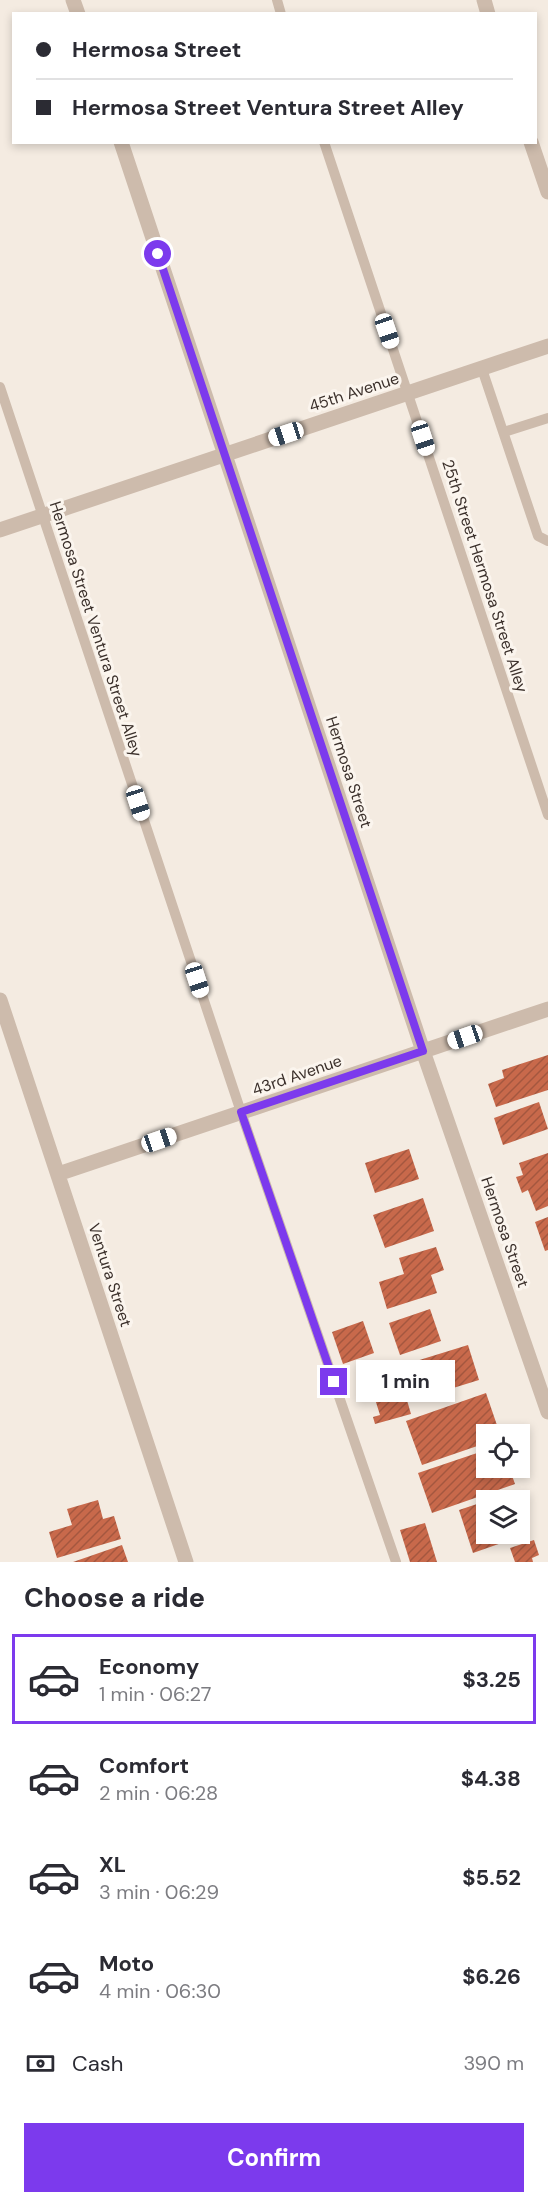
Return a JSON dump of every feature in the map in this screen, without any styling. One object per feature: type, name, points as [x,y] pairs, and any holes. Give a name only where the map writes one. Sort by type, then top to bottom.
[{"type":"street","name":"Hermosa Street","points":[[122,144],[423,1051],[548,1412]]},
{"type":"street","points":[[532,144],[548,192]]},
{"type":"street","name":"45th Avenue","points":[[0,530],[548,346]]},
{"type":"street","name":"Ventura Street","points":[[0,1000],[186,1562]]},
{"type":"street","name":"43rd Avenue","points":[[58,1174],[548,1009]]},
{"type":"lane","name":"25th Street Hermosa Street Alley","points":[[325,144],[548,815]]},
{"type":"lane","points":[[482,369],[538,536],[548,541]]},
{"type":"lane","name":"Hermosa Street Ventura Street Alley","points":[[0,387],[241,1112],[396,1562]]},
{"type":"lane","points":[[504,432],[548,418]]},
{"type":"building","points":[[548,1055],[548,1090],[496,1107],[488,1084],[504,1078],[502,1070]]},
{"type":"building","points":[[539,1102],[548,1129],[503,1145],[494,1118]]},
{"type":"building","points":[[409,1149],[419,1179],[375,1193],[365,1163]]},
{"type":"building","points":[[548,1153],[548,1206],[536,1211],[528,1190],[522,1193],[516,1177],[523,1175],[519,1163]]},
{"type":"building","points":[[423,1198],[434,1231],[385,1248],[373,1215]]},
{"type":"building","points":[[548,1217],[548,1250],[545,1251],[535,1222]]},
{"type":"building","points":[[436,1247],[444,1270],[431,1275],[437,1293],[387,1309],[379,1282],[404,1274],[399,1258]]},
{"type":"building","points":[[430,1309],[441,1341],[400,1355],[389,1323]]},
{"type":"building","points":[[363,1321],[374,1353],[343,1364],[332,1332]]},
{"type":"building","points":[[468,1345],[479,1380],[424,1397],[413,1362]]},
{"type":"building","points":[[404,1390],[411,1414],[375,1424],[373,1417],[380,1415],[375,1399]]},
{"type":"building","points":[[486,1393],[497,1424],[476,1424],[476,1446],[422,1465],[406,1421]]},
{"type":"building","points":[[476,1453],[476,1478],[513,1478],[515,1484],[498,1490],[476,1490],[476,1498],[432,1513],[418,1473]]},
{"type":"building","points":[[98,1500],[103,1519],[114,1516],[121,1539],[57,1558],[49,1532],[72,1525],[67,1509]]},
{"type":"building","points":[[476,1504],[476,1544],[499,1544],[473,1553],[459,1510]]},
{"type":"building","points":[[425,1523],[437,1562],[410,1562],[400,1530]]},
{"type":"building","points":[[534,1540],[539,1555],[532,1558],[533,1562],[515,1562],[510,1548],[530,1544],[530,1541]]},
{"type":"building","points":[[122,1545],[128,1562],[73,1562]]},
{"type":"route","points":[[158,254],[423,1051],[241,1112],[334,1382]]}]
